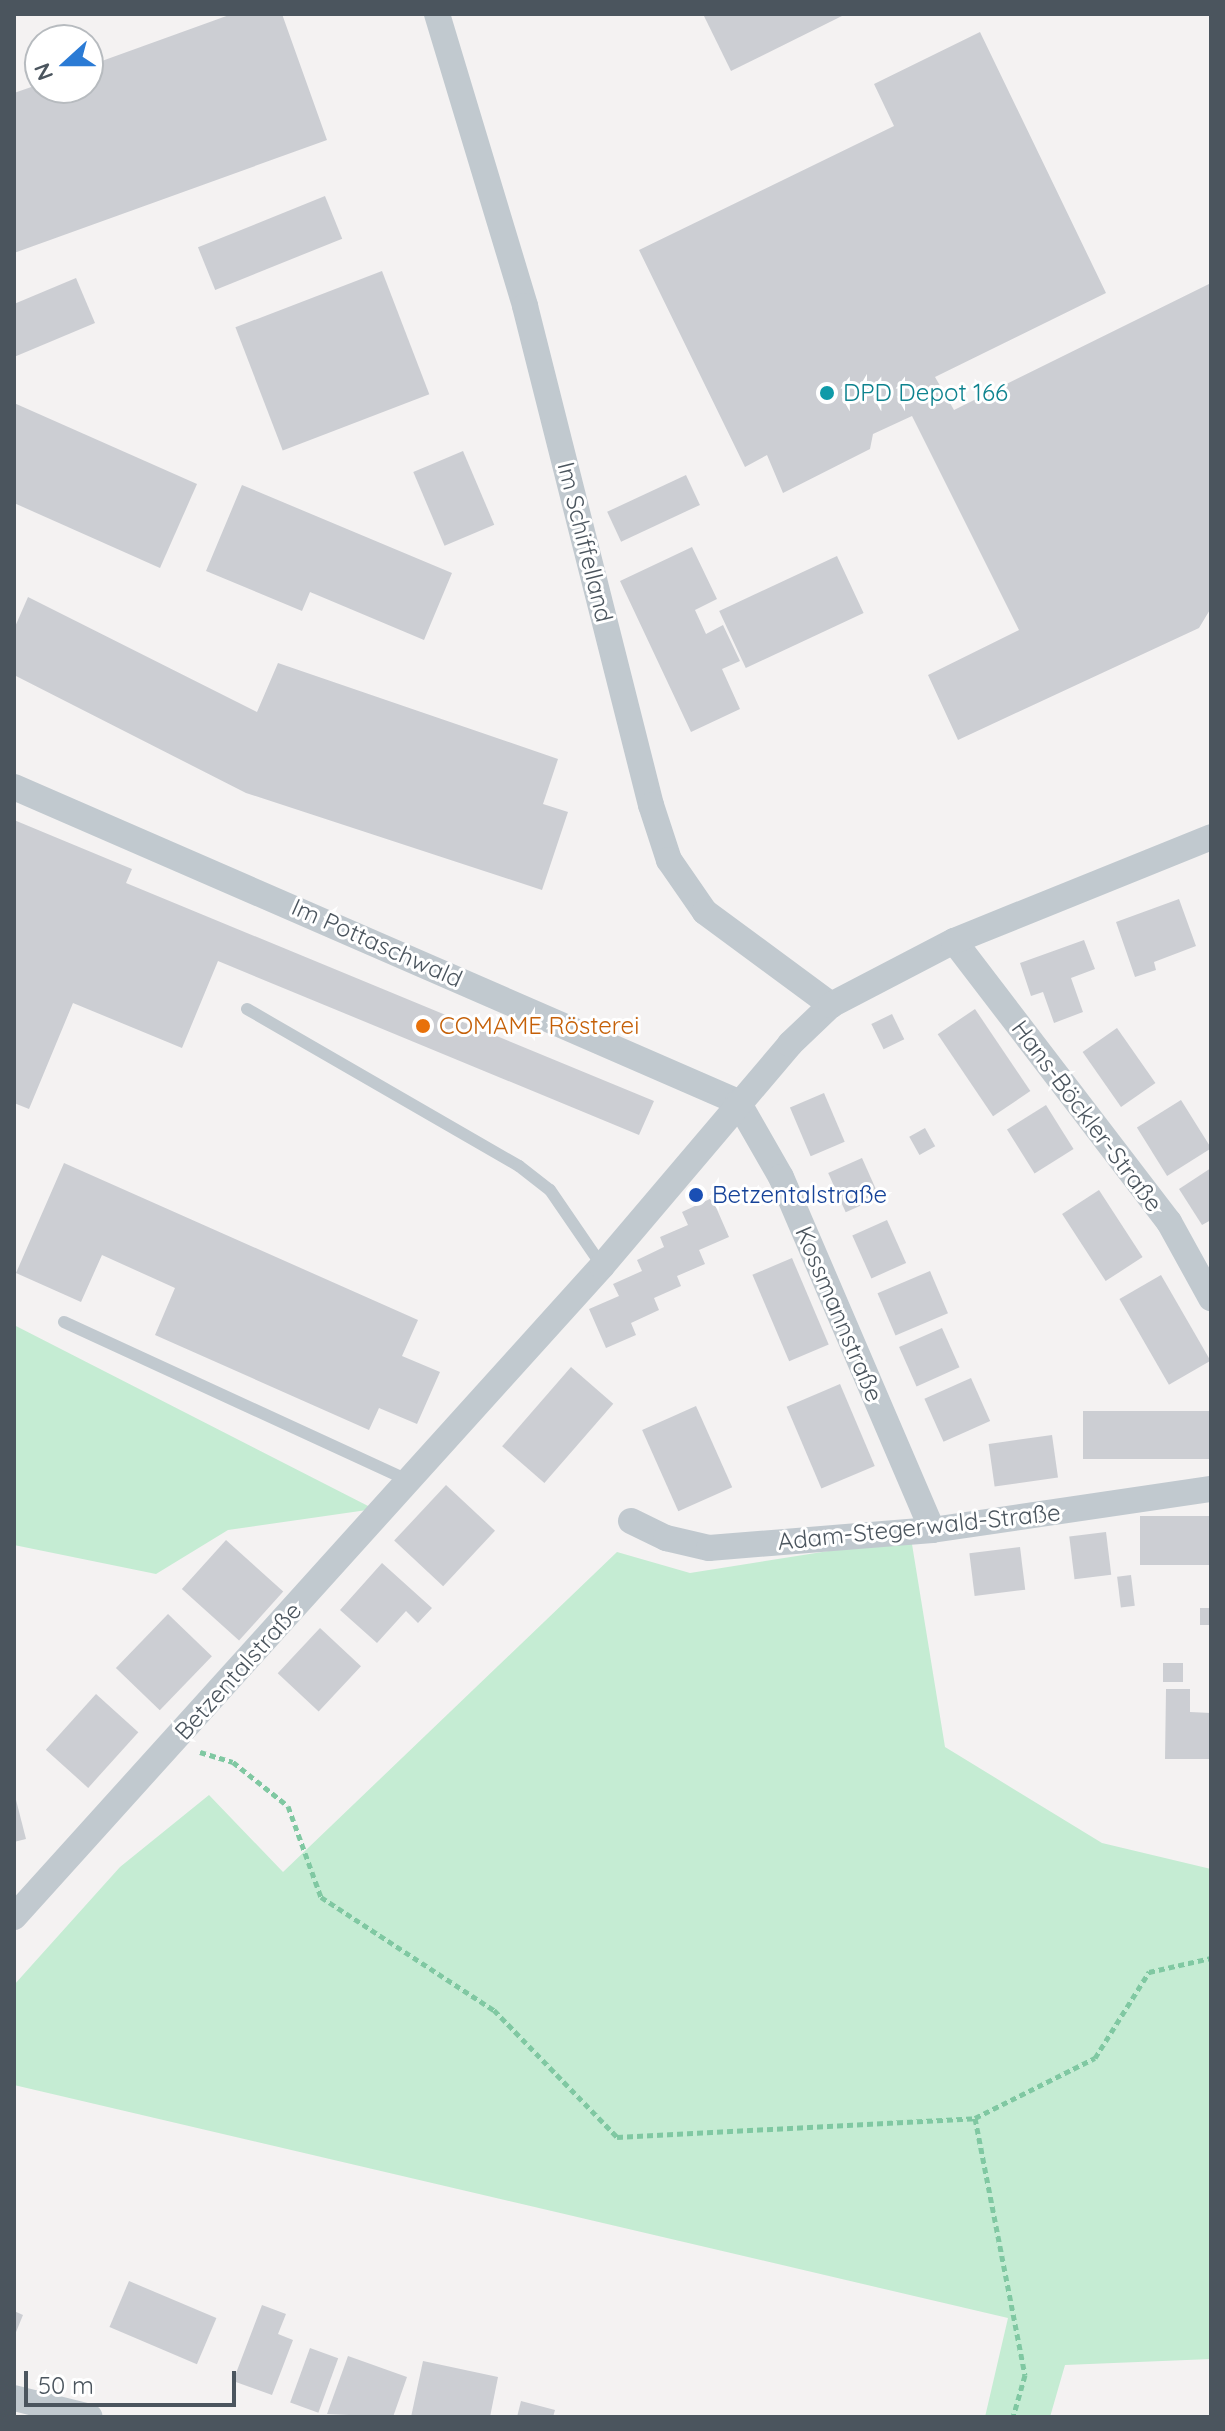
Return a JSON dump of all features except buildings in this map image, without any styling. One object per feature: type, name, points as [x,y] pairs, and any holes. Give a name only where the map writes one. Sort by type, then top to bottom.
[{"type":"street","name":"Im Schiffelland","points":[[437,14],[521,291],[651,805],[669,860],[685,891],[705,912],[831,1005]]},
{"type":"street","name":"Im Pottaschwald","points":[[14,787],[738,1102]]},
{"type":"street","points":[[1154,860],[1211,837]]},
{"type":"street","points":[[1154,860],[1211,852]]},
{"type":"street","name":"Betzentalstraße","points":[[14,1917],[602,1266],[738,1102],[831,1005],[886,972],[954,941],[1154,860]]},
{"type":"street","name":"Hans-Böckler-Straße","points":[[954,941],[1169,1222],[1211,1298]]},
{"type":"street","name":"Kossmannstraße","points":[[738,1102],[781,1177],[932,1530]]},
{"type":"street","name":"Adam-Stegerwald-Straße","points":[[631,1521],[666,1538],[709,1548],[932,1530],[1211,1489]]},
{"type":"street","points":[[14,2398],[90,2417]]},
{"type":"lane","points":[[247,1009],[519,1166],[550,1190],[602,1266]]},
{"type":"lane","points":[[64,1322],[410,1481]]},
{"type":"path","points":[[172,1744],[233,1762],[288,1806],[321,1897],[494,2010],[617,2137],[975,2118],[1095,2058],[1149,1972],[1211,1958]]},
{"type":"path","points":[[975,2118],[1025,2375],[1013,2417]]},
{"type":"green space","points":[[14,1325],[374,1509],[228,1530],[156,1574],[14,1545]]},
{"type":"green space","points":[[911,1538],[945,1747],[1102,1843],[1211,1869],[1211,2359],[1065,2365],[1050,2417],[985,2417],[1008,2318],[14,2085],[14,1985],[120,1867],[209,1795],[283,1872],[617,1552],[690,1573]]},
{"type":"place","name":"DPD Depot 166","points":[[827,393]]},
{"type":"place","name":"COMAME Rösterei","points":[[423,1026]]},
{"type":"place","name":"Betzentalstraße","points":[[696,1195]]}]
